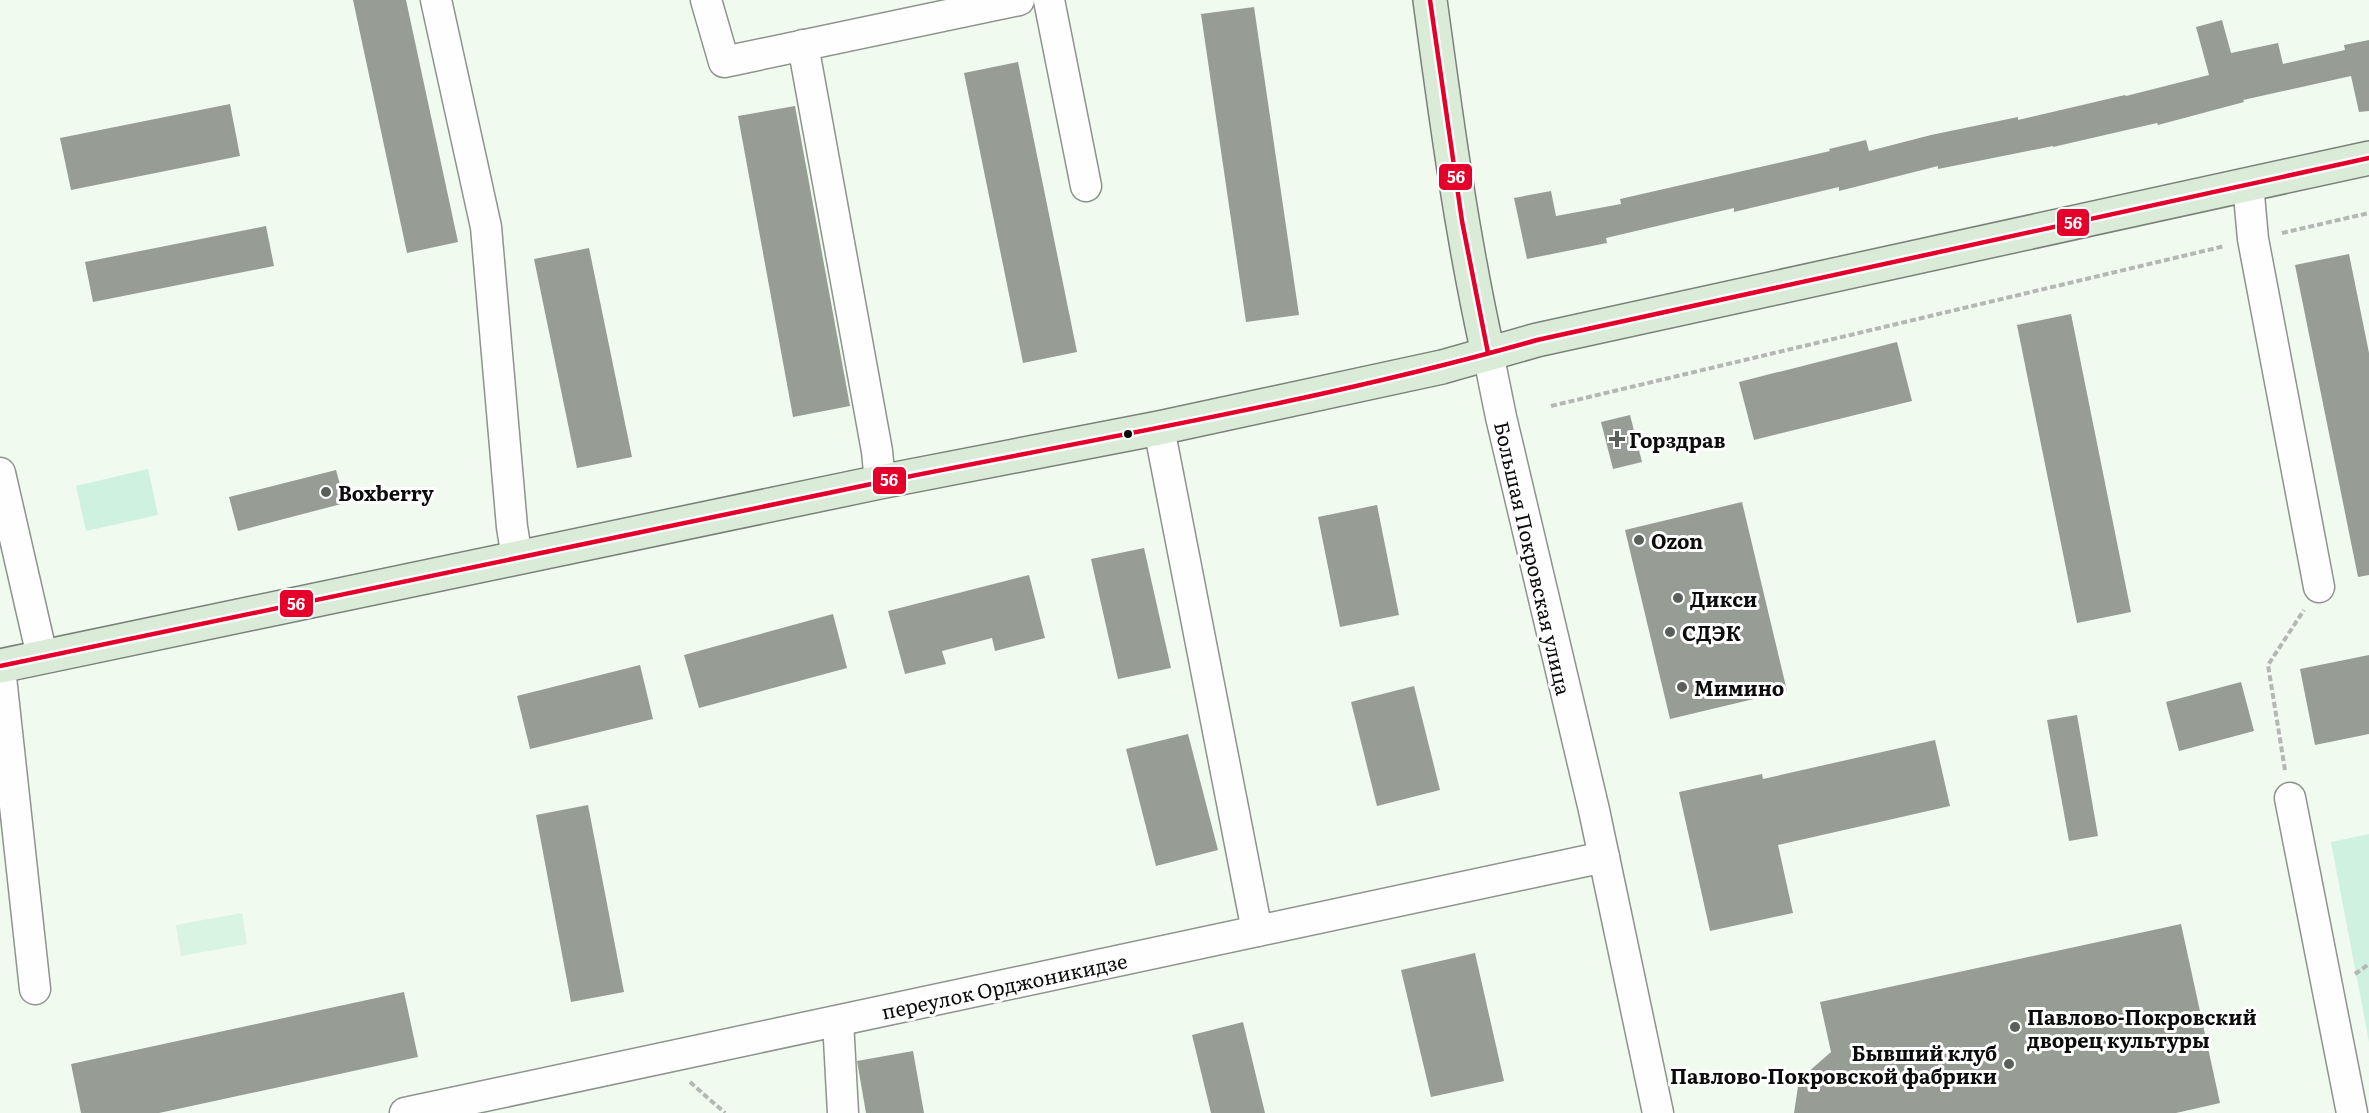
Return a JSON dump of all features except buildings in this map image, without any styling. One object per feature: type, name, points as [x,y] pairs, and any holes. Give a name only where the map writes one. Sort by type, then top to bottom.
[{"type":"main road","name":"Большая Покровская улица","points":[[1430,0],[1450,146],[1477,304],[1488,353]]},
{"type":"main road","points":[[0,667],[42,656],[880,482],[1159,428],[1442,367],[1537,340],[2369,158]]},
{"type":"street","points":[[436,0],[486,226],[512,527],[517,558]]},
{"type":"street","points":[[706,0],[724,62],[1019,0]]},
{"type":"street","points":[[1049,0],[1086,186]]},
{"type":"street","points":[[803,45],[880,482]]},
{"type":"street","points":[[2248,184],[2253,239],[2319,587]]},
{"type":"street","name":"Большая Покровская улица","points":[[1488,353],[1604,857],[1658,1113]]},
{"type":"street","points":[[1159,428],[1257,932]]},
{"type":"street","points":[[0,473],[42,656]]},
{"type":"street","points":[[0,667],[35,989]]},
{"type":"street","points":[[2290,798],[2352,1113]]},
{"type":"street","name":"переулок Орджоникидзе","points":[[405,1113],[1604,857]]},
{"type":"street","points":[[838,1021],[843,1113]]},
{"type":"path","points":[[1551,406],[2369,213]]},
{"type":"path","points":[[2290,798],[2268,665],[2319,587]]},
{"type":"path","points":[[663,1058],[724,1113]]},
{"type":"green space","points":[[148,469],[158,515],[86,531],[76,486]]},
{"type":"green space","points":[[2369,834],[2369,1042],[2331,842]]},
{"type":"green space","points":[[242,913],[247,944],[181,956],[176,925]]},
{"type":"transit line","name":"56","points":[[1430,0],[1462,221],[1488,353]]},
{"type":"transit line","name":"56","points":[[0,666],[771,504],[1293,400],[1375,382],[1537,340],[2369,158]]},
{"type":"place","name":"Горздрав","points":[[1617,439]]},
{"type":"place","name":"Boxberry","points":[[326,492]]},
{"type":"place","name":"Ozon","points":[[1639,540]]},
{"type":"place","name":"Дикси","points":[[1678,598]]},
{"type":"place","name":"СДЭК","points":[[1670,632]]},
{"type":"place","name":"Мимино","points":[[1682,687]]},
{"type":"place","name":"Павлово-Покровский дворец культуры","points":[[2015,1027]]},
{"type":"place","name":"Бывший клуб Павлово-Покровской фабрики","points":[[2009,1064]]}]
